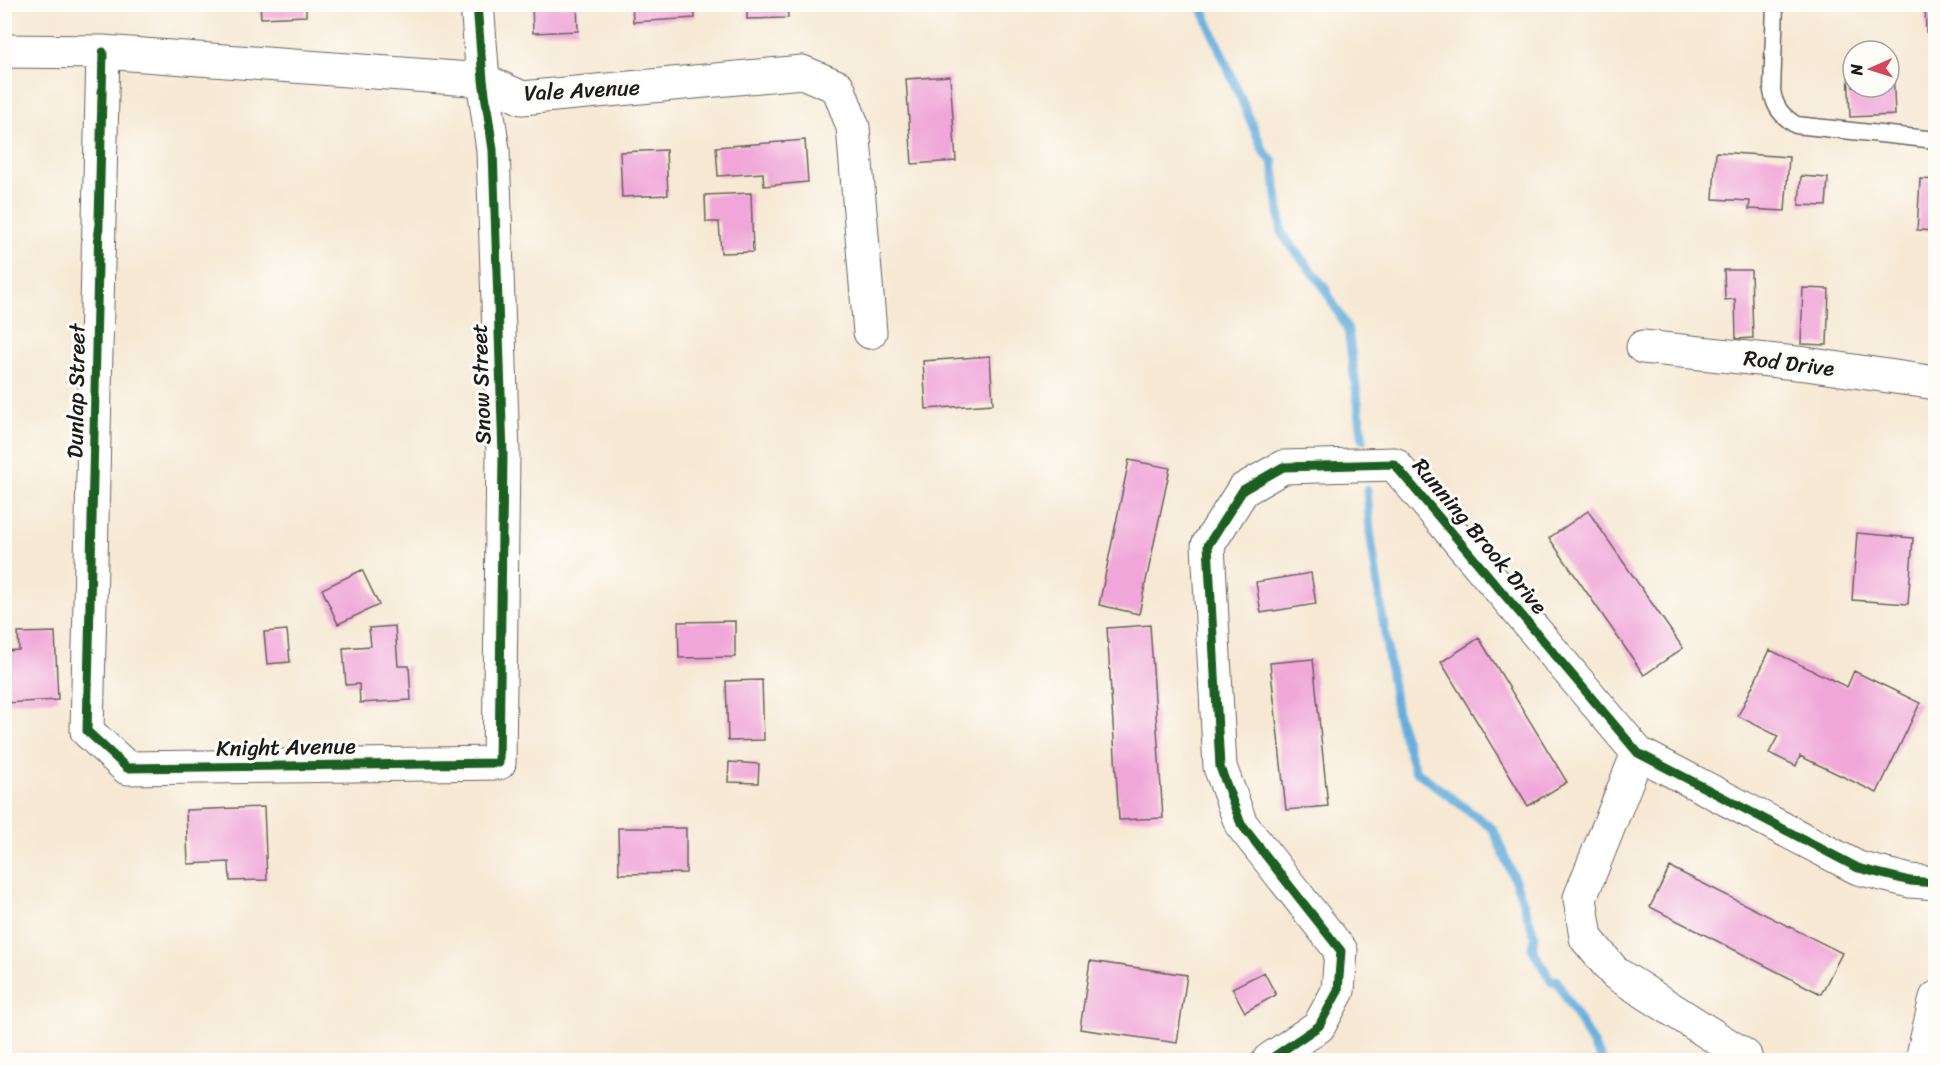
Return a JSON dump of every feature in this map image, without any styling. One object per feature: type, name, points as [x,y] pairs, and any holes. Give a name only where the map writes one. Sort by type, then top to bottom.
[{"type":"street","name":"Snow Street","points":[[477,4],[483,80],[493,150],[503,455],[499,763]]},
{"type":"street","name":"Vale Avenue","points":[[4,51],[103,52],[483,80],[522,98],[802,72],[838,87],[854,127],[870,332]]},
{"type":"street","name":"Dunlap Street","points":[[87,731],[103,52]]},
{"type":"street","name":"Rod Drive","points":[[1643,347],[1806,364],[1935,383]]},
{"type":"street","name":"Running Brook Drive","points":[[1269,1060],[1319,1026],[1338,991],[1341,951],[1241,824],[1220,767],[1208,545],[1243,490],[1283,467],[1394,464],[1638,753],[1858,868],[1910,880],[1935,883]]},
{"type":"street","name":"Knight Avenue","points":[[87,731],[127,768],[499,763]]},
{"type":"street","points":[[1638,753],[1580,898],[1586,938],[1616,974],[1745,1056]]},
{"type":"street","points":[[1922,1060],[1935,998]]},
{"type":"lane","points":[[1775,4],[1772,91],[1774,105],[1783,117],[1796,125],[1935,140]]},
{"type":"building","points":[[260,4],[306,4],[306,16],[261,18]]},
{"type":"building","points":[[532,4],[577,4],[578,31],[533,33]]},
{"type":"building","points":[[632,4],[694,4],[695,18],[633,22]]},
{"type":"building","points":[[747,4],[787,4],[788,18],[747,19]]},
{"type":"building","points":[[1925,6],[1936,6],[1936,32],[1926,32]]},
{"type":"building","points":[[950,76],[956,161],[912,164],[906,79]]},
{"type":"building","points":[[1849,99],[1894,99],[1895,115],[1850,117]]},
{"type":"building","points":[[805,140],[808,182],[764,186],[763,173],[718,176],[716,147]]},
{"type":"building","points":[[666,150],[668,195],[622,197],[620,152]]},
{"type":"building","points":[[1716,152],[1789,157],[1785,211],[1749,209],[1750,201],[1713,199]]},
{"type":"building","points":[[1801,176],[1828,178],[1826,206],[1799,205]]},
{"type":"building","points":[[1920,179],[1936,180],[1936,231],[1917,230]]},
{"type":"building","points":[[751,193],[753,252],[721,253],[719,222],[706,222],[705,195]]},
{"type":"building","points":[[1724,270],[1751,270],[1753,338],[1736,339],[1735,299],[1725,300]]},
{"type":"building","points":[[1803,288],[1829,289],[1827,345],[1801,344]]},
{"type":"building","points":[[990,356],[993,404],[926,409],[923,361]]},
{"type":"building","points":[[1129,460],[1170,468],[1139,614],[1099,605]]},
{"type":"building","points":[[1588,511],[1683,648],[1644,675],[1549,538]]},
{"type":"building","points":[[1857,533],[1913,538],[1908,604],[1852,600]]},
{"type":"building","points":[[362,570],[379,605],[338,624],[322,589]]},
{"type":"building","points":[[1311,573],[1316,604],[1261,613],[1256,582]]},
{"type":"building","points":[[735,621],[735,657],[679,658],[678,622]]},
{"type":"building","points":[[1150,625],[1163,818],[1119,820],[1107,628]]},
{"type":"building","points":[[395,626],[398,666],[409,666],[411,700],[360,703],[359,684],[346,685],[343,648],[371,646],[369,628]]},
{"type":"building","points":[[287,630],[290,662],[267,664],[264,632]]},
{"type":"building","points":[[55,632],[58,700],[4,703],[4,651],[19,650],[18,633]]},
{"type":"building","points":[[1479,638],[1567,782],[1528,806],[1441,662]]},
{"type":"building","points":[[1770,650],[1847,687],[1854,671],[1920,703],[1877,793],[1800,756],[1796,766],[1769,753],[1778,736],[1738,716]]},
{"type":"building","points":[[1313,659],[1328,806],[1286,810],[1270,663]]},
{"type":"building","points":[[762,680],[764,740],[728,741],[726,681]]},
{"type":"building","points":[[729,762],[759,764],[758,783],[728,782]]},
{"type":"building","points":[[264,807],[267,880],[230,881],[229,862],[188,864],[186,810]]},
{"type":"building","points":[[618,828],[686,828],[686,873],[619,874]]},
{"type":"building","points":[[1670,867],[1842,953],[1821,994],[1650,907]]},
{"type":"building","points":[[1090,961],[1187,975],[1177,1043],[1080,1029]]},
{"type":"building","points":[[1264,972],[1276,995],[1245,1012],[1232,988]]},
{"type":"waterway","points":[[1200,4],[1264,152],[1273,162],[1282,234],[1324,287],[1348,330],[1363,440]]},
{"type":"waterway","points":[[1367,490],[1370,532],[1397,715],[1415,770],[1493,829],[1518,888],[1535,937],[1532,948],[1551,981],[1556,980],[1602,1060]]},
{"type":"cycle path","points":[[103,52],[87,731],[127,768],[499,763],[503,455],[493,150],[483,80],[477,4]]},
{"type":"cycle path","points":[[1269,1060],[1319,1026],[1338,991],[1341,951],[1241,824],[1220,767],[1208,545],[1243,490],[1283,467],[1394,464],[1638,753],[1858,868],[1910,881],[1936,883]]}]
